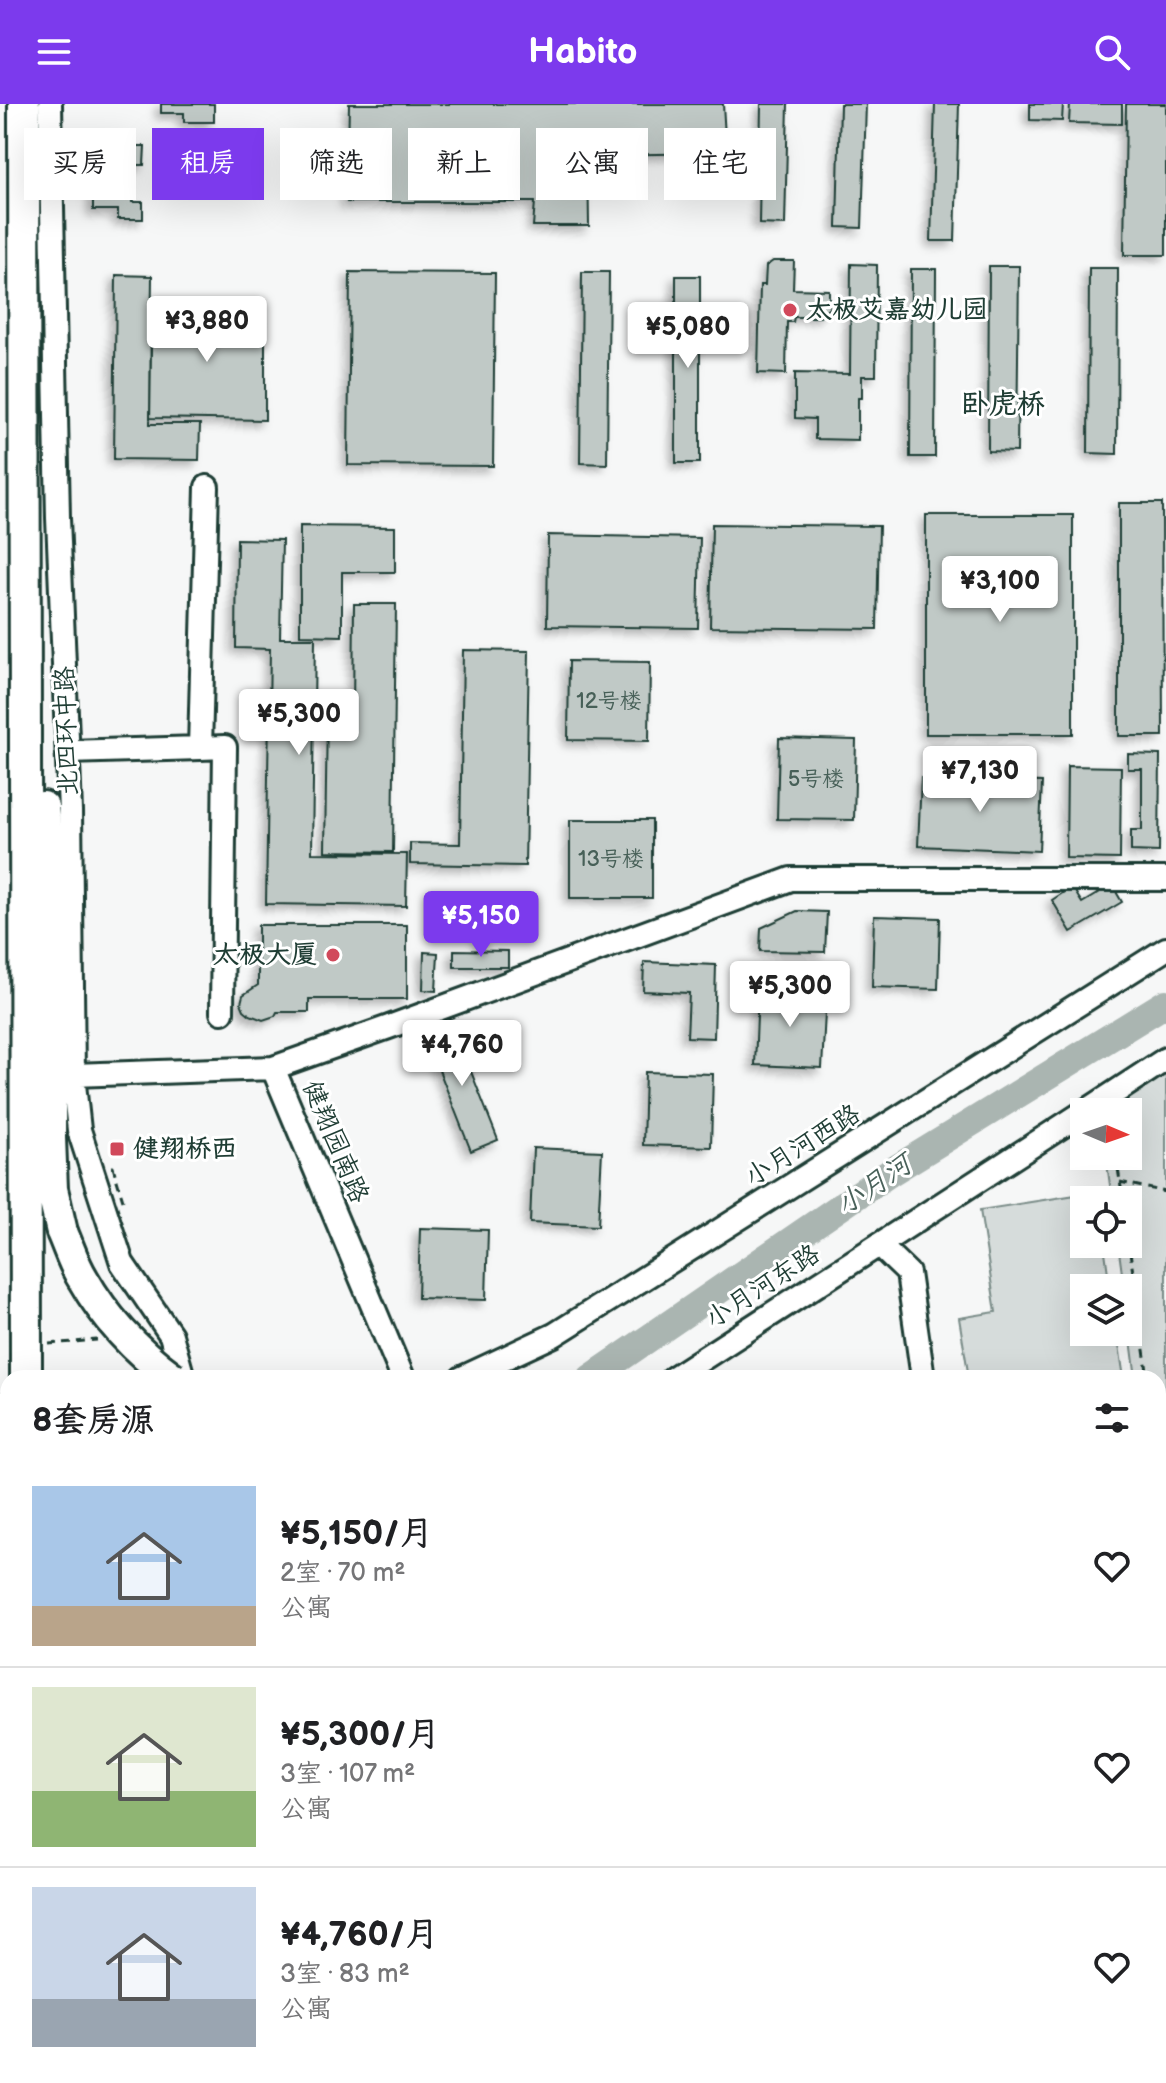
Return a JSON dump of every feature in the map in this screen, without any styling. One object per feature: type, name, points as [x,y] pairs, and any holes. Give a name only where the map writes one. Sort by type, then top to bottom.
[{"type":"highway","name":"北四环中路","points":[[24,104],[26,1370]]},
{"type":"highway","points":[[26,621],[51,886],[52,1189],[62,1232],[81,1276],[105,1315],[163,1370]]},
{"type":"street","name":"北四环中路","points":[[50,104],[58,518],[70,811],[73,1075],[79,1130],[122,1263],[171,1335],[181,1370]]},
{"type":"street","points":[[200,748],[207,487]]},
{"type":"street","points":[[68,752],[225,747],[222,1012]]},
{"type":"street","points":[[273,1068],[791,879],[1166,879]]},
{"type":"street","name":"小月河西路","points":[[479,1370],[554,1335],[1166,949]]},
{"type":"street","name":"小月河东路","points":[[1106,1098],[1166,1059]]},
{"type":"street","name":"健翔园南路","points":[[73,1075],[273,1068],[400,1370]]},
{"type":"street","name":"小月河东路","points":[[685,1370],[1070,1121]]},
{"type":"street","points":[[879,1245],[908,1273],[922,1370]]},
{"type":"path","points":[[1118,1170],[1121,1186]]},
{"type":"path","points":[[1120,1182],[1166,1192]]},
{"type":"path","points":[[1131,1258],[1147,1370]]},
{"type":"shaded area","points":[[1166,1063],[1166,1370],[1135,1370],[1132,1346],[1142,1346],[1142,1274],[1122,1274],[1120,1258],[1142,1258],[1142,1186],[1110,1186],[1108,1170],[1142,1170],[1142,1098],[1119,1098]]},
{"type":"shaded area","points":[[1070,1196],[1070,1258],[1106,1258],[1108,1274],[1070,1274],[1070,1346],[1119,1346],[1123,1370],[968,1370],[959,1318],[996,1312],[980,1210]]},
{"type":"building","points":[[161,104],[214,104],[214,122],[184,122],[184,113],[161,113]]},
{"type":"building","points":[[349,104],[723,104],[724,128],[664,128],[664,154],[648,154],[648,128],[536,128],[536,200],[589,200],[589,226],[533,226],[535,202],[347,202],[392,200],[392,128],[349,128]]},
{"type":"building","points":[[761,104],[788,104],[785,225],[759,224],[759,200],[776,200],[776,128],[761,128]]},
{"type":"building","points":[[840,104],[866,104],[862,228],[837,227]]},
{"type":"building","points":[[935,104],[959,104],[955,241],[931,241]]},
{"type":"building","points":[[1030,104],[1063,104],[1062,121],[1030,120]]},
{"type":"building","points":[[1070,104],[1122,104],[1122,124],[1069,123]]},
{"type":"building","points":[[1126,104],[1166,104],[1166,255],[1124,255]]},
{"type":"building","points":[[136,146],[145,146],[144,165],[136,165]]},
{"type":"building","points":[[93,200],[132,200],[143,202],[143,219],[118,219],[118,210],[93,210]]},
{"type":"building","points":[[773,261],[794,261],[793,289],[829,290],[829,308],[820,317],[794,317],[793,322],[787,322],[786,374],[758,373],[760,285],[765,285],[766,266]]},
{"type":"building","points":[[851,264],[877,265],[876,376],[862,376],[862,398],[858,398],[858,440],[815,439],[815,419],[795,418],[795,373],[850,374]]},
{"type":"building","points":[[989,266],[1019,266],[1017,452],[988,451]]},
{"type":"building","points":[[1089,268],[1118,268],[1117,454],[1088,453]]},
{"type":"building","points":[[911,269],[936,269],[935,457],[910,457]]},
{"type":"building","points":[[350,272],[495,273],[493,466],[348,465]]},
{"type":"building","points":[[582,272],[609,272],[607,464],[580,463]]},
{"type":"building","points":[[116,275],[152,276],[150,424],[200,424],[199,460],[114,459]]},
{"type":"building","points":[[676,276],[700,276],[700,463],[676,463]]},
{"type":"building","points":[[151,307],[265,312],[265,420],[150,418]]},
{"type":"building","points":[[1119,503],[1162,503],[1163,736],[1119,736]]},
{"type":"building","points":[[926,515],[1073,515],[1073,734],[926,734]]},
{"type":"building","points":[[712,524],[879,526],[877,629],[710,627]]},
{"type":"building","points":[[300,526],[395,527],[395,572],[342,572],[342,636],[300,635]]},
{"type":"building","points":[[548,535],[700,538],[698,628],[547,626]]},
{"type":"building","points":[[237,539],[282,540],[280,638],[315,638],[312,853],[407,854],[406,906],[266,904],[270,649],[236,648]]},
{"type":"building","points":[[354,604],[396,604],[393,852],[325,851],[327,714],[353,714]]},
{"type":"building","points":[[463,650],[529,651],[525,866],[410,864],[410,843],[460,844]]},
{"type":"building","points":[[569,661],[650,662],[649,741],[568,740]]},
{"type":"building","points":[[779,738],[856,740],[854,820],[777,819]]},
{"type":"building","points":[[1128,754],[1160,755],[1159,852],[1131,851],[1131,830],[1142,830],[1142,769],[1128,769]]},
{"type":"building","points":[[1067,766],[1121,767],[1120,859],[1066,858]]},
{"type":"building","points":[[921,778],[1042,782],[1039,851],[918,846]]},
{"type":"building","points":[[570,820],[652,820],[652,898],[570,898]]},
{"type":"building","points":[[1112,885],[1122,902],[1071,932],[1052,900],[1072,887],[1082,903]]},
{"type":"building","points":[[797,911],[827,912],[825,952],[760,951],[761,928]]},
{"type":"building","points":[[874,916],[940,918],[938,989],[872,987]]},
{"type":"building","name":"太极大厦","points":[[258,925],[407,925],[407,999],[309,999],[309,1012],[277,1012],[275,1016],[263,1020],[250,1015],[241,1003],[243,995],[258,985]]},
{"type":"building","points":[[454,950],[508,951],[508,967],[454,967]]},
{"type":"building","points":[[424,952],[438,953],[436,991],[423,990]]},
{"type":"building","points":[[644,962],[716,965],[714,1038],[687,1037],[689,993],[643,991]]},
{"type":"building","points":[[758,991],[826,994],[822,1068],[755,1065]]},
{"type":"building","points":[[453,1026],[498,1140],[471,1151],[426,1037]]},
{"type":"building","points":[[645,1072],[713,1074],[711,1147],[643,1145]]},
{"type":"building","points":[[533,1148],[602,1151],[598,1226],[530,1223]]},
{"type":"building","points":[[420,1228],[488,1230],[486,1300],[418,1298]]},
{"type":"waterway","name":"小月河","points":[[603,1370],[891,1172],[1166,1003]]},
{"type":"place","name":"太极艾嘉幼儿园","points":[[790,310]]},
{"type":"place","name":"太极大厦","points":[[333,955]]},
{"type":"place","name":"健翔桥西","points":[[117,1149]]},
{"type":"district","name":"卧虎桥","points":[[1003,404]]}]
